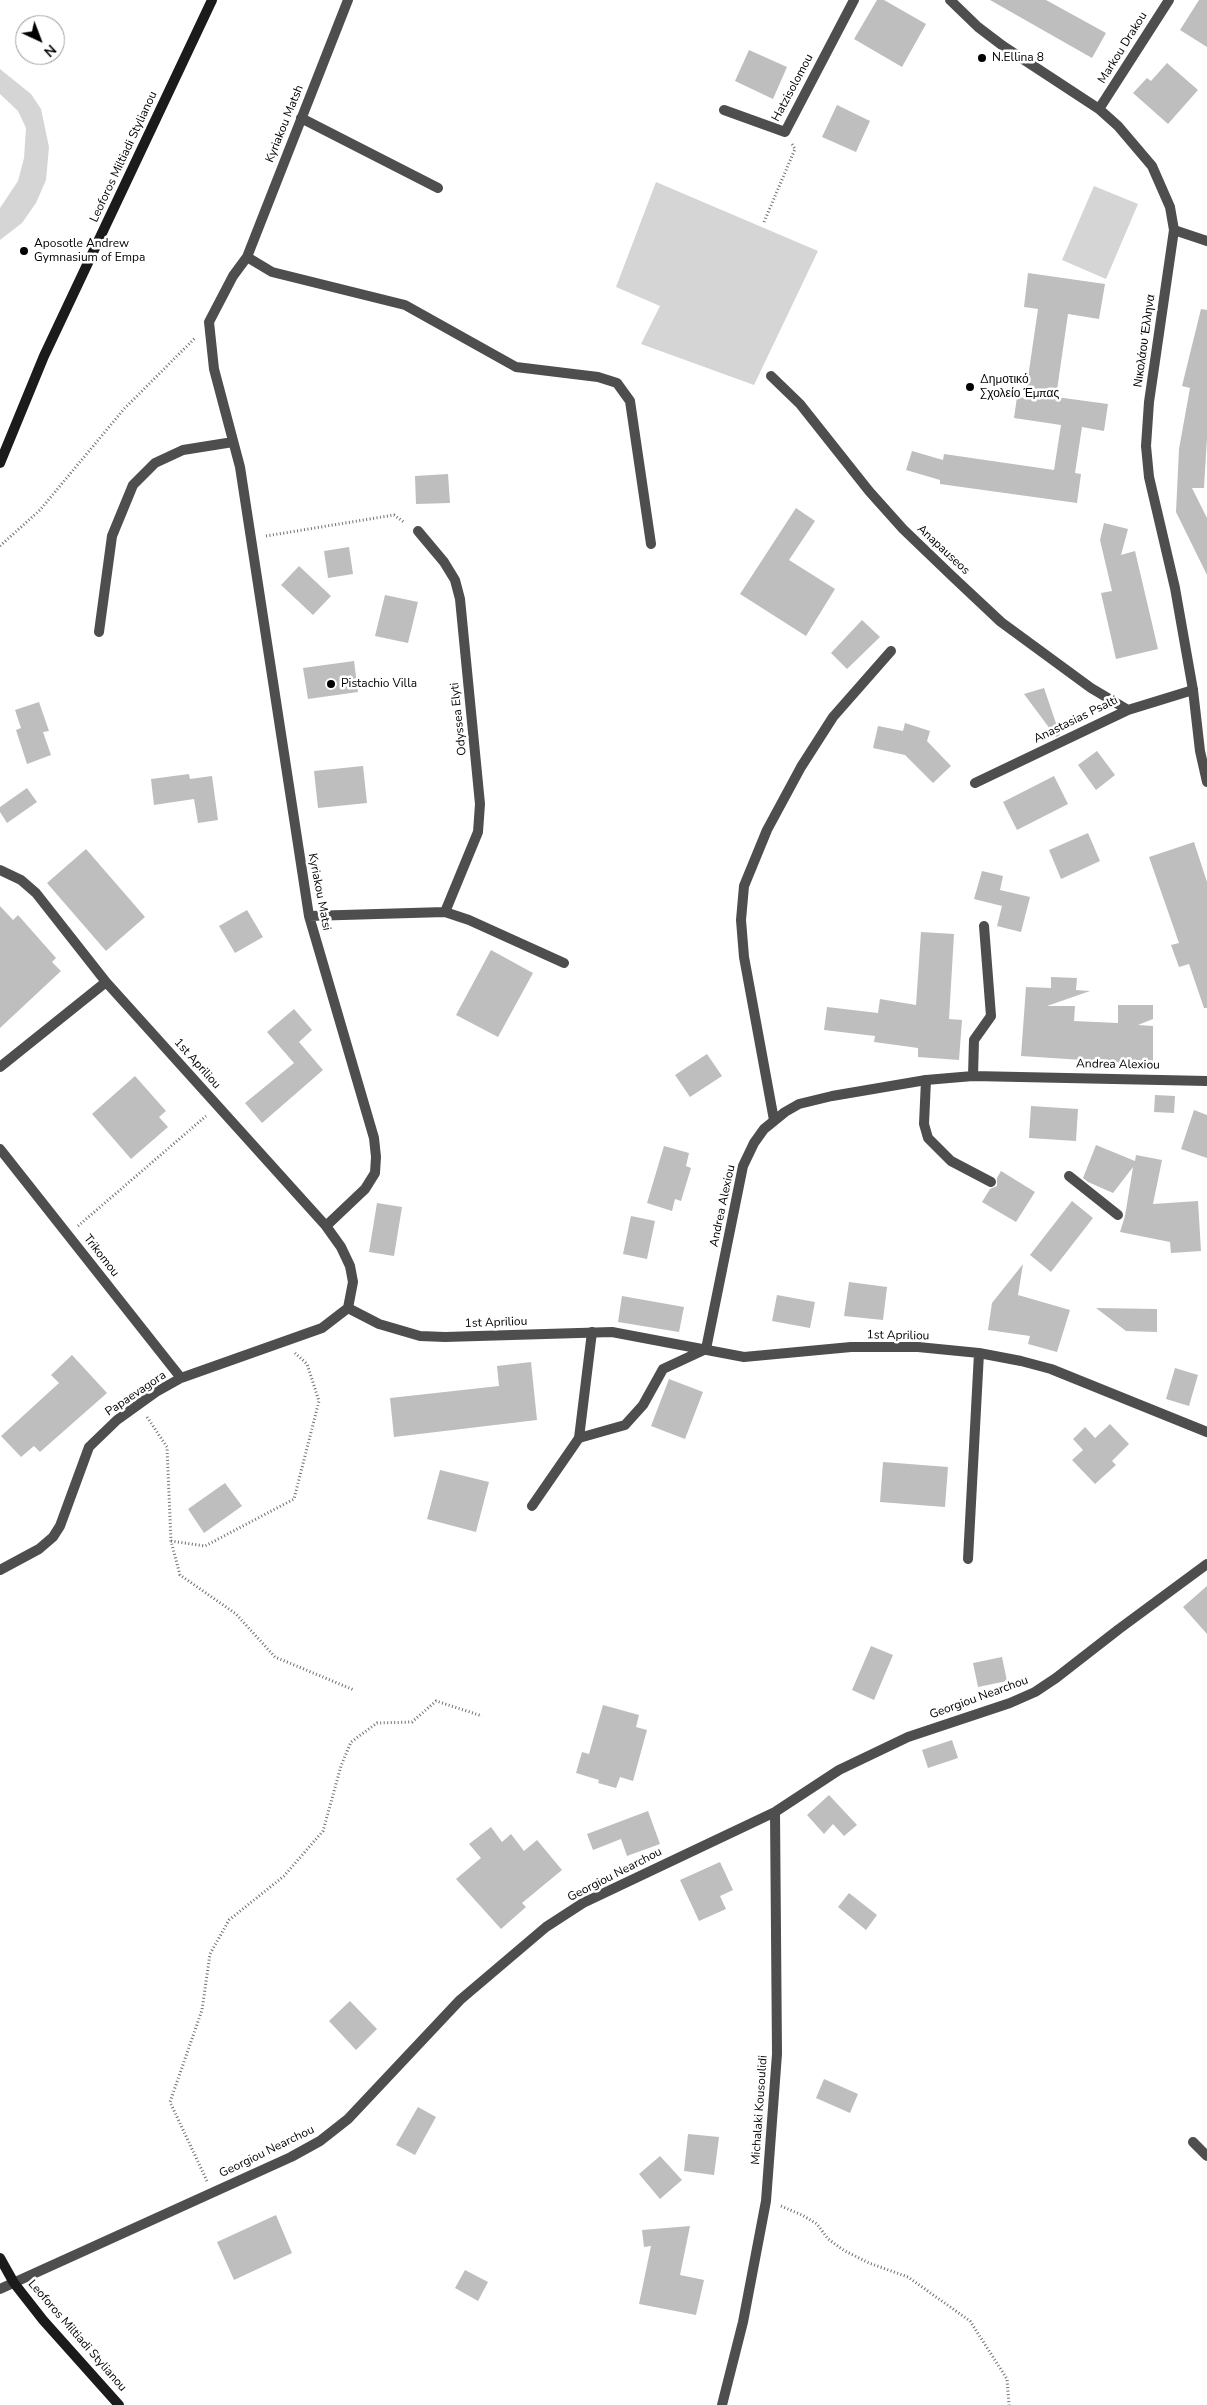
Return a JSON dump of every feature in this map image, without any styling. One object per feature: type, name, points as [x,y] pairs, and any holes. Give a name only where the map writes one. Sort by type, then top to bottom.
[{"type":"main road","name":"Leoforos Miltiadi Stylianou","points":[[0,463],[44,356],[212,0]]},
{"type":"main road","name":"Leoforos Miltiadi Stylianou","points":[[0,2258],[14,2282],[43,2320],[119,2405]]},
{"type":"street","name":"Kyriakou Matsh","points":[[209,322],[233,276],[246,257],[348,0]]},
{"type":"street","name":"Hatzisolomou","points":[[724,110],[785,132],[854,0]]},
{"type":"street","name":"Νικολάου Έλληνα","points":[[950,0],[978,28],[1099,109],[1118,126],[1152,166],[1170,207],[1174,230],[1150,402],[1146,446],[1149,478],[1175,588],[1193,690],[1200,751],[1207,782]]},
{"type":"street","name":"Markou Drakou","points":[[1099,109],[1169,0]]},
{"type":"street","points":[[301,118],[438,188]]},
{"type":"street","points":[[1174,230],[1207,241]]},
{"type":"street","points":[[246,257],[272,272],[405,305],[516,368],[598,377],[617,383],[630,401],[651,544]]},
{"type":"street","name":"Kyriakou Matsi","points":[[209,322],[214,369],[240,467],[309,916],[374,1138],[376,1156],[374,1173],[366,1189],[326,1226]]},
{"type":"street","name":"Anapauseos","points":[[771,376],[806,410],[869,491],[903,529],[1001,622],[1064,668],[1128,710]]},
{"type":"street","points":[[99,632],[112,536],[134,485],[155,463],[183,450],[233,442]]},
{"type":"street","name":"Odyssea Elyti","points":[[418,531],[444,562],[455,580],[460,599],[480,804],[478,832],[445,912]]},
{"type":"street","points":[[774,1120],[744,956],[741,920],[744,886],[767,830],[801,767],[833,718],[891,652]]},
{"type":"street","name":"Anastasias Psalti","points":[[974,783],[1128,710],[1193,690]]},
{"type":"street","name":"1st Apriliou","points":[[0,870],[21,880],[36,893],[106,982],[326,1226],[341,1247],[350,1266],[353,1282],[348,1308],[379,1324],[420,1336],[445,1337],[592,1332],[639,1335],[744,1357],[851,1347],[918,1347],[979,1353],[1051,1369],[1207,1432]]},
{"type":"street","points":[[309,916],[445,912],[469,920],[564,963]]},
{"type":"street","points":[[973,1076],[974,1040],[991,1016],[984,926]]},
{"type":"street","points":[[0,1068],[106,982]]},
{"type":"street","name":"Andrea Alexiou","points":[[706,1349],[743,1166],[754,1143],[774,1120],[799,1104],[832,1096],[926,1080],[973,1076],[1207,1081]]},
{"type":"street","points":[[926,1080],[924,1124],[928,1138],[951,1161],[991,1182]]},
{"type":"street","name":"Trikomou","points":[[0,1149],[182,1378]]},
{"type":"street","points":[[1069,1176],[1118,1215]]},
{"type":"street","name":"Papaevagora","points":[[0,1570],[39,1548],[53,1537],[60,1526],[89,1447],[117,1420],[138,1404],[182,1378],[322,1328],[348,1308]]},
{"type":"street","points":[[532,1506],[579,1438],[592,1332]]},
{"type":"street","points":[[579,1438],[625,1426],[643,1405],[663,1369],[706,1349]]},
{"type":"street","points":[[968,1559],[979,1353]]},
{"type":"street","name":"Georgiou Nearchou","points":[[0,2289],[212,2193],[320,2141],[348,2119],[460,2000],[546,1928],[583,1903],[775,1812],[839,1770],[908,1737],[1010,1703],[1035,1692],[1207,1564]]},
{"type":"street","name":"Michalaki Kousoulidi","points":[[722,2405],[743,2322],[766,2201],[777,2054],[775,1812]]},
{"type":"street","points":[[1193,2142],[1207,2156]]},
{"type":"path","points":[[764,222],[795,149],[785,132]]},
{"type":"path","points":[[0,546],[40,510],[124,410],[185,350],[209,322]]},
{"type":"path","points":[[250,538],[394,515],[418,531]]},
{"type":"path","points":[[68,1235],[218,1105]]},
{"type":"path","points":[[171,1541],[205,1546],[294,1499],[319,1401],[307,1364],[283,1342]]},
{"type":"path","points":[[138,1404],[167,1447],[171,1541],[180,1575],[236,1614],[275,1657],[354,1690]]},
{"type":"path","points":[[212,2193],[170,2102],[202,2010],[210,1954],[229,1920],[284,1876],[323,1831],[341,1766],[351,1742],[377,1723],[412,1722],[436,1701],[482,1716]]},
{"type":"path","points":[[766,2201],[802,2214],[817,2224],[828,2239],[845,2251],[869,2263],[908,2277],[970,2321],[1008,2379],[1009,2405]]},
{"type":"shaded area","points":[[0,69],[31,94],[41,109],[49,147],[46,180],[36,203],[22,223],[0,240],[0,208],[18,181],[24,158],[26,128],[18,111],[0,94]]},
{"type":"shaded area","points":[[656,182],[818,251],[754,385],[641,344],[660,306],[616,287]]},
{"type":"shaded area","points":[[1094,186],[1138,204],[1106,279],[1062,260]]},
{"type":"building","points":[[877,0],[884,0],[926,24],[902,67],[854,39]]},
{"type":"building","points":[[990,0],[1046,0],[1106,33],[1092,58]]},
{"type":"building","points":[[1199,0],[1207,0],[1207,47],[1180,30]]},
{"type":"building","points":[[749,50],[787,67],[773,99],[735,81]]},
{"type":"building","points":[[1167,63],[1198,90],[1168,124],[1133,93],[1147,78],[1151,81]]},
{"type":"building","points":[[837,105],[870,121],[856,152],[822,137]]},
{"type":"building","points":[[1028,273],[1105,284],[1099,319],[1068,314],[1056,397],[1108,404],[1104,431],[1082,427],[1075,473],[1081,474],[1077,503],[940,484],[940,480],[906,470],[912,451],[943,460],[944,454],[1054,470],[1061,425],[1014,418],[1017,397],[1025,398],[1038,309],[1024,307]]},
{"type":"building","points":[[1201,309],[1207,310],[1207,438],[1204,488],[1192,488],[1207,518],[1207,575],[1176,512],[1179,449],[1190,388],[1182,386]]},
{"type":"building","points":[[448,474],[450,503],[416,504],[415,476]]},
{"type":"building","points":[[796,508],[815,521],[789,560],[835,589],[806,636],[740,594]]},
{"type":"building","points":[[1104,523],[1128,529],[1121,555],[1135,551],[1158,649],[1116,659],[1101,593],[1112,591],[1100,540]]},
{"type":"building","points":[[349,547],[353,574],[328,578],[324,551]]},
{"type":"building","points":[[299,566],[331,596],[313,615],[281,585]]},
{"type":"building","points":[[385,595],[418,602],[408,643],[375,636]]},
{"type":"building","points":[[862,620],[880,637],[847,669],[831,653]]},
{"type":"building","name":"Pistachio Villa","points":[[354,661],[358,692],[308,699],[303,668]]},
{"type":"building","points":[[1044,688],[1060,735],[1056,737],[1024,694]]},
{"type":"building","points":[[39,702],[49,731],[43,732],[51,755],[27,764],[16,730],[21,728],[15,710]]},
{"type":"building","points":[[905,723],[930,731],[927,741],[951,766],[933,783],[905,755],[873,748],[878,726],[903,731]]},
{"type":"building","points":[[1097,751],[1115,775],[1096,790],[1078,765]]},
{"type":"building","points":[[363,766],[367,803],[318,808],[314,771]]},
{"type":"building","points":[[189,774],[190,779],[212,776],[218,820],[198,823],[194,799],[154,805],[151,779]]},
{"type":"building","points":[[1054,776],[1068,804],[1017,830],[1003,802]]},
{"type":"building","points":[[27,788],[37,802],[7,823],[0,812],[0,807]]},
{"type":"building","points":[[1088,833],[1100,861],[1061,879],[1049,850]]},
{"type":"building","points":[[1194,842],[1207,882],[1207,1008],[1204,1008],[1189,964],[1179,967],[1171,945],[1179,943],[1149,857]]},
{"type":"building","points":[[86,849],[145,917],[106,951],[47,883]]},
{"type":"building","points":[[982,871],[1003,876],[1000,890],[1030,897],[1021,932],[997,926],[1002,906],[974,899]]},
{"type":"building","points":[[0,906],[13,920],[18,915],[56,958],[52,962],[61,971],[0,1028]]},
{"type":"building","points":[[247,910],[263,937],[235,953],[219,926]]},
{"type":"building","points":[[921,932],[954,934],[949,1019],[962,1020],[959,1060],[918,1057],[918,1048],[874,1042],[875,1036],[824,1030],[827,1007],[878,1013],[880,999],[916,1005]]},
{"type":"building","points":[[491,950],[533,973],[498,1037],[456,1015]]},
{"type":"building","points":[[1051,977],[1077,978],[1076,990],[1090,991],[1047,1006],[1075,1006],[1074,1021],[1118,1023],[1118,1005],[1153,1005],[1153,1019],[1138,1025],[1153,1026],[1153,1062],[1113,1062],[1021,1056],[1026,987],[1051,988]]},
{"type":"building","points":[[294,1009],[312,1030],[299,1042],[323,1070],[262,1123],[245,1103],[294,1063],[267,1032]]},
{"type":"building","points":[[707,1054],[722,1076],[690,1097],[675,1075]]},
{"type":"building","points":[[135,1076],[166,1111],[159,1117],[168,1127],[131,1159],[92,1114]]},
{"type":"building","points":[[1155,1095],[1175,1096],[1174,1113],[1154,1112]]},
{"type":"building","points":[[1031,1106],[1078,1109],[1076,1141],[1029,1138]]},
{"type":"building","points":[[1194,1110],[1207,1115],[1207,1158],[1181,1149]]},
{"type":"building","points":[[1096,1145],[1135,1161],[1136,1155],[1162,1160],[1153,1204],[1198,1201],[1201,1251],[1171,1253],[1170,1242],[1120,1232],[1125,1216],[1133,1167],[1113,1193],[1088,1182],[1083,1178]]},
{"type":"building","points":[[664,1146],[689,1153],[686,1166],[691,1168],[681,1201],[675,1199],[672,1211],[647,1203]]},
{"type":"building","points":[[1001,1171],[1035,1192],[1016,1222],[982,1202],[990,1189],[997,1186],[997,1178]]},
{"type":"building","points":[[1072,1201],[1093,1218],[1051,1272],[1030,1255]]},
{"type":"building","points":[[377,1203],[402,1207],[394,1256],[369,1252]]},
{"type":"building","points":[[631,1216],[655,1221],[647,1259],[623,1254]]},
{"type":"building","points":[[1023,1264],[1018,1295],[1070,1310],[1057,1352],[1028,1344],[1030,1336],[988,1330],[992,1303]]},
{"type":"building","points":[[849,1282],[887,1287],[883,1320],[844,1316]]},
{"type":"building","points":[[777,1295],[815,1302],[810,1328],[772,1321]]},
{"type":"building","points":[[622,1296],[684,1307],[679,1332],[618,1322]]},
{"type":"building","points":[[1096,1308],[1157,1309],[1157,1332],[1126,1331]]},
{"type":"building","points":[[72,1355],[107,1393],[40,1452],[34,1446],[21,1457],[1,1436],[59,1383],[51,1375]]},
{"type":"building","points":[[531,1362],[537,1420],[394,1437],[390,1398],[499,1386],[497,1366]]},
{"type":"building","points":[[1175,1368],[1198,1375],[1189,1406],[1166,1399]]},
{"type":"building","points":[[669,1379],[703,1392],[685,1439],[651,1426]]},
{"type":"building","points":[[1110,1424],[1129,1444],[1112,1461],[1116,1465],[1095,1484],[1072,1460],[1083,1450],[1073,1439],[1085,1427],[1095,1438]]},
{"type":"building","points":[[883,1462],[948,1467],[945,1507],[880,1502]]},
{"type":"building","points":[[440,1470],[489,1482],[476,1532],[427,1519]]},
{"type":"building","points":[[225,1483],[242,1506],[204,1533],[188,1509]]},
{"type":"building","points":[[1207,1586],[1207,1634],[1183,1607]]},
{"type":"building","points":[[871,1646],[893,1655],[874,1700],[852,1690]]},
{"type":"building","points":[[1002,1657],[1007,1681],[978,1687],[973,1663]]},
{"type":"building","points":[[603,1705],[639,1715],[636,1727],[647,1730],[633,1781],[620,1777],[616,1788],[598,1783],[599,1780],[576,1773],[582,1752],[589,1754]]},
{"type":"building","points":[[952,1740],[958,1758],[928,1768],[922,1750]]},
{"type":"building","points":[[829,1795],[857,1825],[844,1836],[833,1824],[824,1834],[807,1815]]},
{"type":"building","points":[[648,1811],[660,1844],[627,1856],[621,1839],[593,1850],[587,1834]]},
{"type":"building","points":[[491,1827],[502,1842],[511,1834],[524,1851],[537,1840],[562,1870],[522,1903],[526,1907],[501,1929],[456,1879],[481,1858],[469,1844]]},
{"type":"building","points":[[720,1862],[733,1890],[720,1896],[726,1909],[699,1921],[680,1880]]},
{"type":"building","points":[[849,1893],[877,1915],[866,1930],[838,1907]]},
{"type":"building","points":[[350,2001],[377,2029],[356,2050],[329,2021]]},
{"type":"building","points":[[824,2079],[858,2094],[850,2113],[816,2098]]},
{"type":"building","points":[[418,2107],[436,2117],[415,2155],[396,2145]]},
{"type":"building","points":[[688,2134],[719,2137],[714,2175],[684,2171]]},
{"type":"building","points":[[660,2156],[682,2180],[660,2199],[639,2174]]},
{"type":"building","points":[[276,2215],[292,2253],[234,2280],[217,2242]]},
{"type":"building","points":[[690,2226],[680,2275],[704,2280],[696,2315],[639,2304],[651,2246],[644,2247],[642,2230]]},
{"type":"building","points":[[465,2270],[488,2282],[478,2301],[455,2288]]},
{"type":"place","name":"N.Ellina 8","points":[[982,58]]},
{"type":"place","name":"Aposotle Andrew Gymnasium of Empa","points":[[24,251]]},
{"type":"place","name":"Δημοτικό Σχολείο Έμπας","points":[[970,387]]},
{"type":"place","name":"Pistachio Villa","points":[[331,684]]}]
